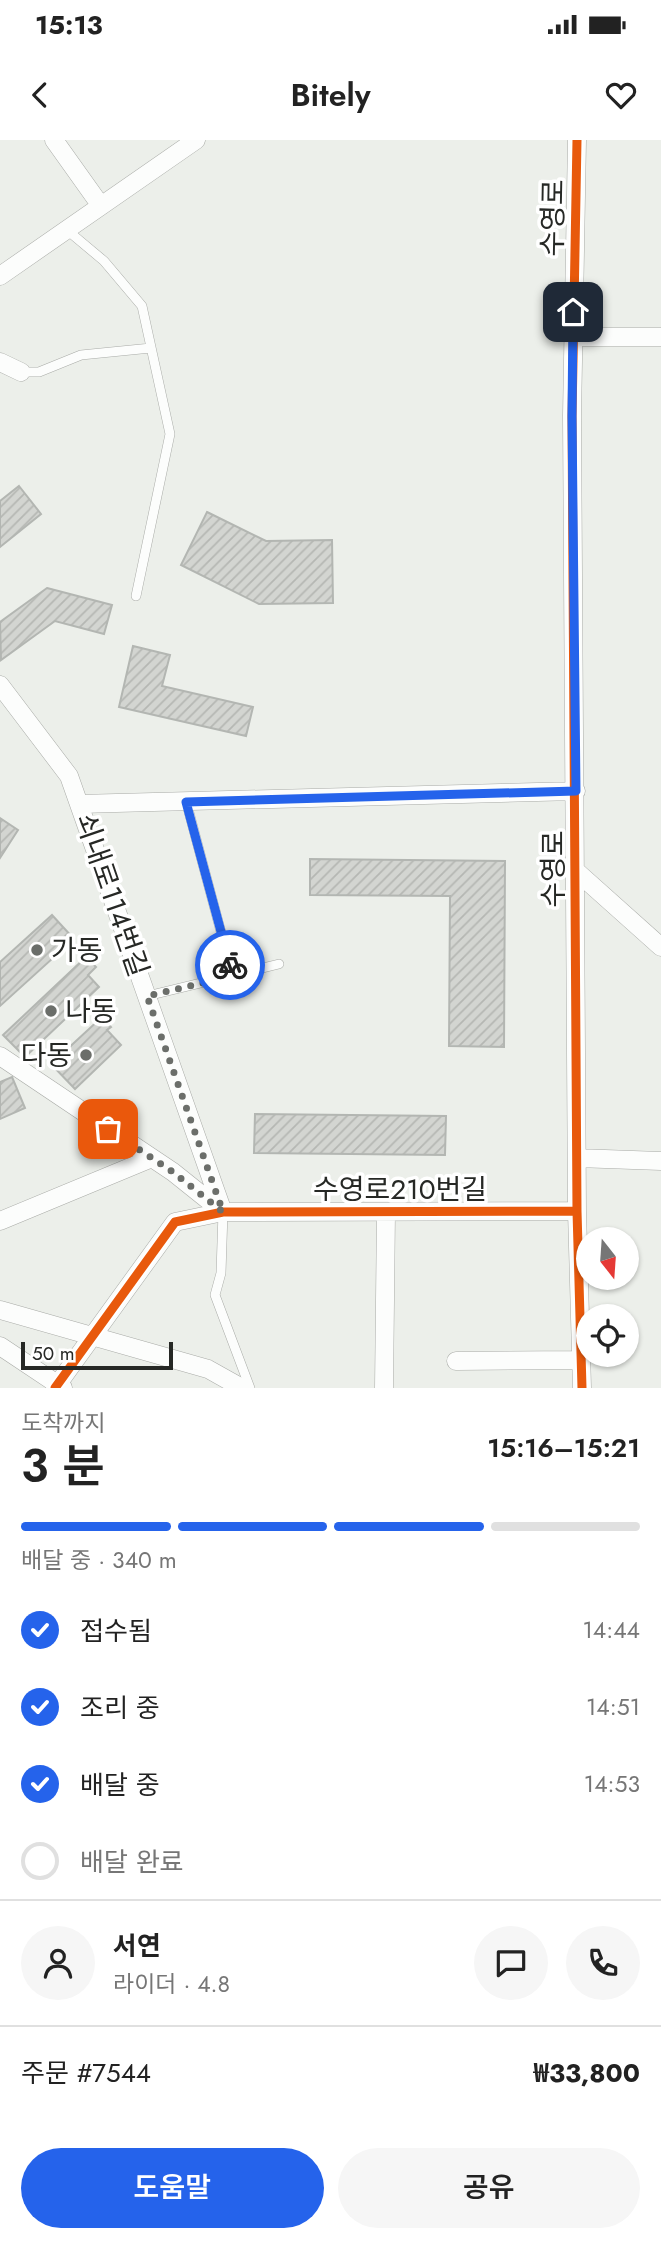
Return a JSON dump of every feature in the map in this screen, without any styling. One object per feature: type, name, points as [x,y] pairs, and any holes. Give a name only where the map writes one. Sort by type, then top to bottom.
[{"type":"street","points":[[54,140],[101,206]]},
{"type":"street","points":[[0,276],[196,140]]},
{"type":"street","name":"수영로","points":[[577,140],[573,337],[579,1304]]},
{"type":"street","points":[[573,337],[661,337]]},
{"type":"street","points":[[0,362],[21,372]]},
{"type":"street","name":"쇠내로114번길","points":[[0,685],[69,776],[223,1212]]},
{"type":"street","points":[[79,804],[576,791]]},
{"type":"street","name":"수영로","points":[[576,871],[661,947]]},
{"type":"street","points":[[0,1056],[152,1158],[223,1212]]},
{"type":"street","points":[[0,1221],[152,1158]]},
{"type":"street","points":[[577,1158],[661,1161]]},
{"type":"street","name":"수영로210번길","points":[[59,1387],[175,1222],[223,1212],[577,1211]]},
{"type":"street","points":[[384,1388],[386,1212]]},
{"type":"street","points":[[0,1310],[208,1368],[242,1388]]},
{"type":"street","points":[[0,1346],[59,1387]]},
{"type":"street","points":[[456,1361],[576,1360]]},
{"type":"street","name":"수영로","points":[[581,1367],[582,1388]]},
{"type":"lane","points":[[67,230],[104,261],[142,306],[170,435],[136,596]]},
{"type":"lane","points":[[21,372],[39,372],[81,355],[151,348]]},
{"type":"lane","points":[[186,802],[233,976]]},
{"type":"lane","points":[[147,996],[279,964]]},
{"type":"lane","points":[[223,1212],[221,1273],[215,1295],[250,1388]]},
{"type":"building","points":[[19,486],[41,514],[0,547],[0,501]]},
{"type":"building","points":[[207,512],[266,541],[332,540],[333,603],[259,604],[181,565]]},
{"type":"building","points":[[47,588],[112,605],[104,634],[55,621],[1,660],[0,622]]},
{"type":"building","points":[[133,646],[170,655],[162,686],[253,707],[246,736],[119,707]]},
{"type":"building","points":[[0,818],[18,830],[0,858]]},
{"type":"building","points":[[310,859],[505,861],[504,1047],[449,1046],[450,896],[310,895]]},
{"type":"building","name":"가동","points":[[52,915],[74,939],[0,1006],[0,962]]},
{"type":"building","name":"나동","points":[[86,957],[96,967],[88,975],[99,987],[25,1057],[3,1035]]},
{"type":"building","name":"다동","points":[[102,1017],[111,1027],[107,1030],[121,1045],[75,1089],[51,1064]]},
{"type":"building","points":[[12,1077],[25,1108],[0,1119],[0,1082]]},
{"type":"building","points":[[255,1114],[446,1116],[445,1155],[254,1153]]},
{"type":"cycle path","points":[[577,140],[572,416],[577,1211],[582,1388]]},
{"type":"cycle path","points":[[55,1388],[175,1222],[223,1212],[577,1211]]},
{"type":"way so far","points":[[108,1129],[173,1172],[223,1212],[147,996],[233,976],[230,965]]},
{"type":"place","name":"가동","points":[[37,950]]},
{"type":"place","name":"나동","points":[[51,1011]]},
{"type":"place","name":"다동","points":[[86,1055]]},
{"type":"route","points":[[230,965],[186,802],[576,791],[573,312]]}]
